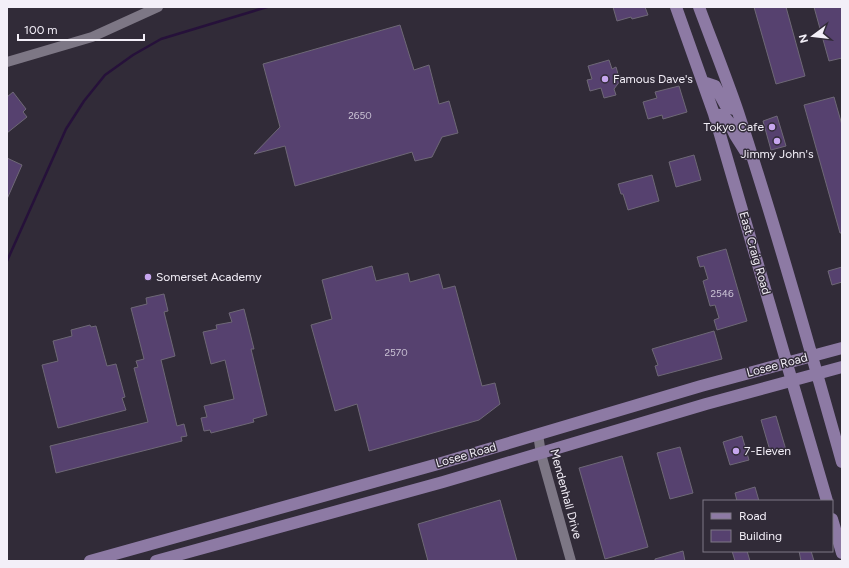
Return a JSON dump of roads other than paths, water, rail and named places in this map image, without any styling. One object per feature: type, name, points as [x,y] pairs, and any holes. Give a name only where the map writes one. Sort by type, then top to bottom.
[{"type":"main road","name":"East Craig Road","points":[[676,7],[714,114],[827,500]]},
{"type":"main road","name":"East Craig Road","points":[[699,7],[737,110],[756,168],[842,462]]},
{"type":"main road","points":[[703,82],[715,86],[726,106],[737,110]]},
{"type":"main road","points":[[714,114],[724,116],[729,122],[735,136],[756,168]]},
{"type":"main road","name":"Losee Road","points":[[90,561],[438,464],[538,434],[842,348]]},
{"type":"main road","name":"Losee Road","points":[[156,561],[542,454],[706,404],[842,367]]},
{"type":"main road","points":[[833,522],[842,553]]},
{"type":"main road","points":[[117,561],[136,548]]},
{"type":"street","points":[[7,62],[92,37],[158,7]]},
{"type":"street","name":"Mendenhall Drive","points":[[538,434],[571,561]]},
{"type":"waterway","points":[[7,261],[66,129],[84,101],[105,75],[133,55],[161,39],[267,7]]},
{"type":"place","name":"Famous Dave's","points":[[605,79]]},
{"type":"place","name":"Tokyo Cafe","points":[[772,127]]},
{"type":"place","name":"Jimmy John's","points":[[777,141]]},
{"type":"place","name":"Somerset Academy","points":[[148,277]]},
{"type":"place","name":"7-Eleven","points":[[736,451]]}]
